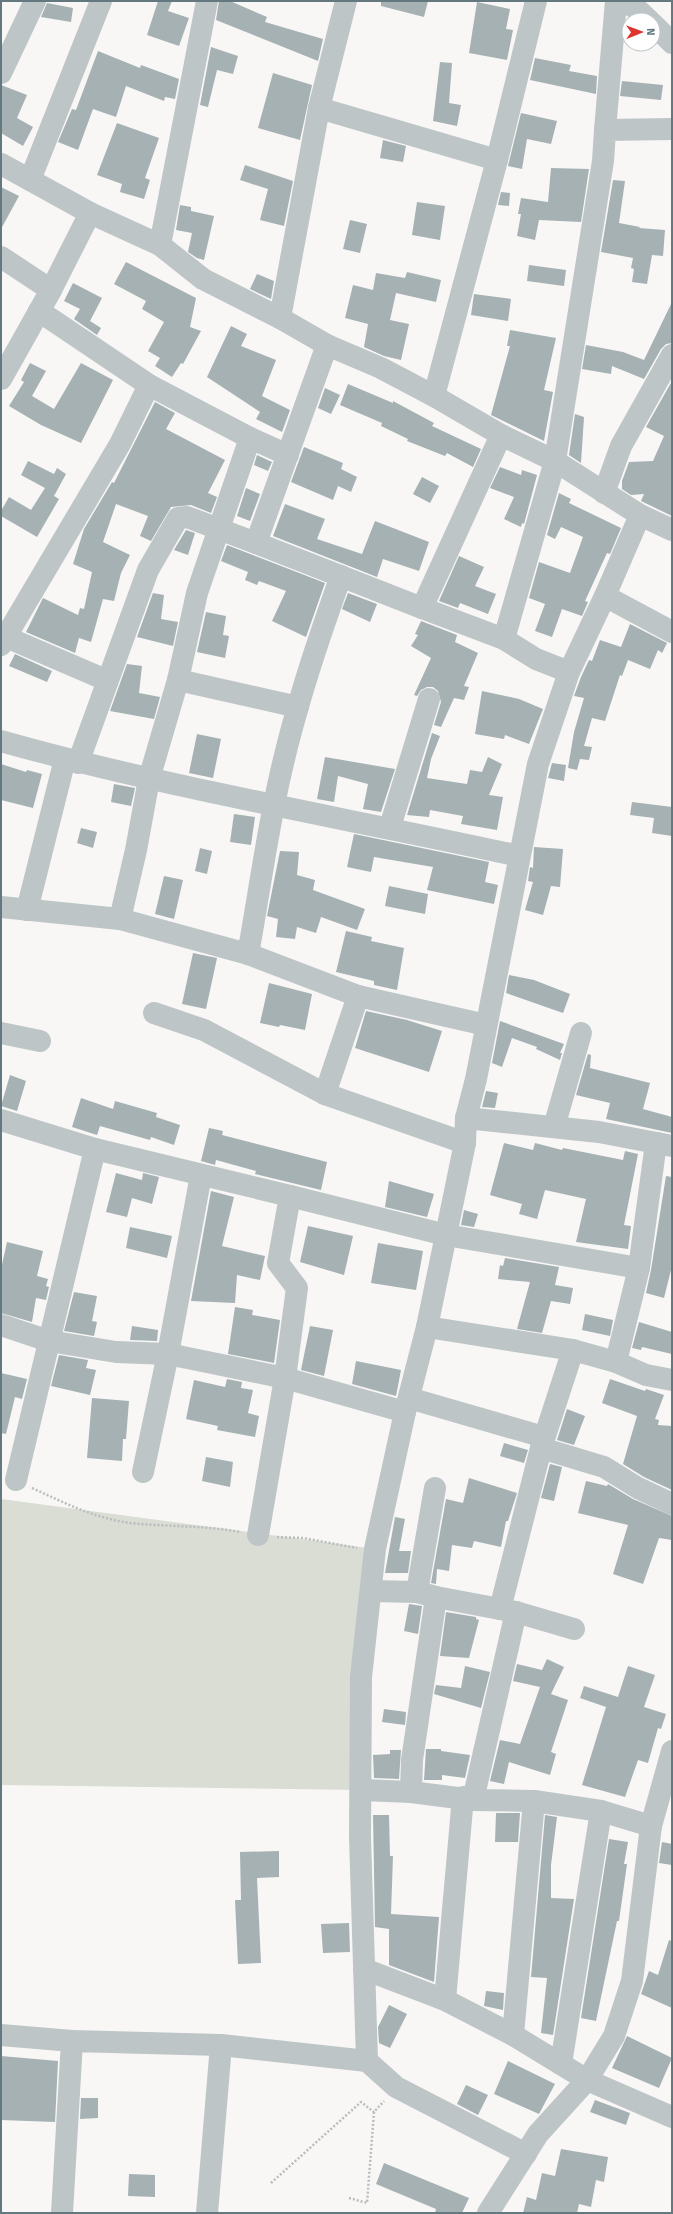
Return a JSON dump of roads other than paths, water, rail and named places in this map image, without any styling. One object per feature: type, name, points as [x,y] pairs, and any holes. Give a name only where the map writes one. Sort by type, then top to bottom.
[{"type":"street","points":[[1,73],[35,1]]},
{"type":"street","points":[[30,180],[101,1]]},
{"type":"street","points":[[160,244],[207,1]]},
{"type":"street","points":[[280,318],[319,108],[346,1]]},
{"type":"street","points":[[434,396],[498,160],[536,1]]},
{"type":"street","points":[[504,639],[555,461],[603,161],[616,1]]},
{"type":"street","points":[[623,1],[640,12]]},
{"type":"street","points":[[661,32],[672,43]]},
{"type":"street","points":[[319,108],[498,160]]},
{"type":"street","points":[[605,130],[672,129]]},
{"type":"street","points":[[1,164],[90,213],[160,244],[203,279],[280,318],[327,345],[381,368],[434,396],[501,435],[555,461],[589,481],[604,493],[640,515],[672,530]]},
{"type":"street","points":[[1,379],[51,290],[90,213]]},
{"type":"street","points":[[1,257],[51,290]]},
{"type":"street","points":[[39,311],[149,385],[250,438],[288,455]]},
{"type":"street","points":[[256,543],[327,345]]},
{"type":"street","points":[[604,493],[621,446],[672,355]]},
{"type":"street","points":[[106,680],[4,641],[120,444],[149,385]]},
{"type":"street","points":[[422,608],[501,435]]},
{"type":"street","points":[[120,919],[136,850],[149,778],[178,680],[196,593],[219,531],[250,438]]},
{"type":"street","points":[[367,2061],[360,1837],[362,1790],[362,1677],[375,1549],[407,1405],[427,1327],[465,1143],[466,1118],[538,764],[569,672],[605,596],[640,515]]},
{"type":"street","points":[[27,910],[71,761],[106,680],[148,570],[178,518],[187,517],[219,531],[256,543],[504,639],[536,659],[569,672]]},
{"type":"street","points":[[248,954],[274,805],[298,706],[319,638],[341,576]]},
{"type":"street","points":[[605,596],[672,632]]},
{"type":"street","points":[[178,680],[298,706]]},
{"type":"street","points":[[390,827],[429,699]]},
{"type":"street","points":[[1,741],[71,761],[274,805],[390,827],[519,856]]},
{"type":"street","points":[[1,907],[120,919],[248,954],[358,996],[486,1024]]},
{"type":"street","points":[[325,1094],[358,996]]},
{"type":"street","points":[[154,1013],[204,1030],[325,1094],[465,1143]]},
{"type":"street","points":[[1,1033],[40,1041]]},
{"type":"street","points":[[554,1127],[581,1033]]},
{"type":"street","points":[[466,1118],[599,1132],[664,1145],[639,1268],[616,1362]]},
{"type":"street","points":[[1,1120],[95,1149],[446,1235],[639,1268]]},
{"type":"street","points":[[16,1480],[95,1149]]},
{"type":"street","points":[[143,1472],[168,1354],[201,1175]]},
{"type":"street","points":[[258,1536],[285,1378],[297,1288],[278,1263],[290,1196]]},
{"type":"street","points":[[1,1325],[49,1341],[116,1352],[168,1354],[407,1405],[542,1443],[604,1467],[638,1488],[672,1504]]},
{"type":"street","points":[[427,1327],[573,1350],[616,1362],[646,1375],[672,1380]]},
{"type":"street","points":[[445,2000],[468,1798],[542,1443],[573,1350]]},
{"type":"street","points":[[411,1792],[412,1760],[435,1488]]},
{"type":"street","points":[[371,1591],[427,1594],[508,1611],[574,1629]]},
{"type":"street","points":[[488,2213],[538,2134],[587,2080],[614,2036],[632,1981],[650,1826],[672,1751]]},
{"type":"street","points":[[362,1790],[411,1792],[468,1798],[534,1801],[601,1811],[650,1826]]},
{"type":"street","points":[[513,2035],[534,1801]]},
{"type":"street","points":[[560,2064],[601,1811]]},
{"type":"street","points":[[364,1969],[445,2000],[513,2035],[587,2080],[672,2116]]},
{"type":"street","points":[[1,2035],[72,2041],[221,2045],[367,2061],[396,2087],[526,2154]]},
{"type":"street","points":[[62,2213],[72,2041]]},
{"type":"street","points":[[207,2213],[221,2045]]}]
